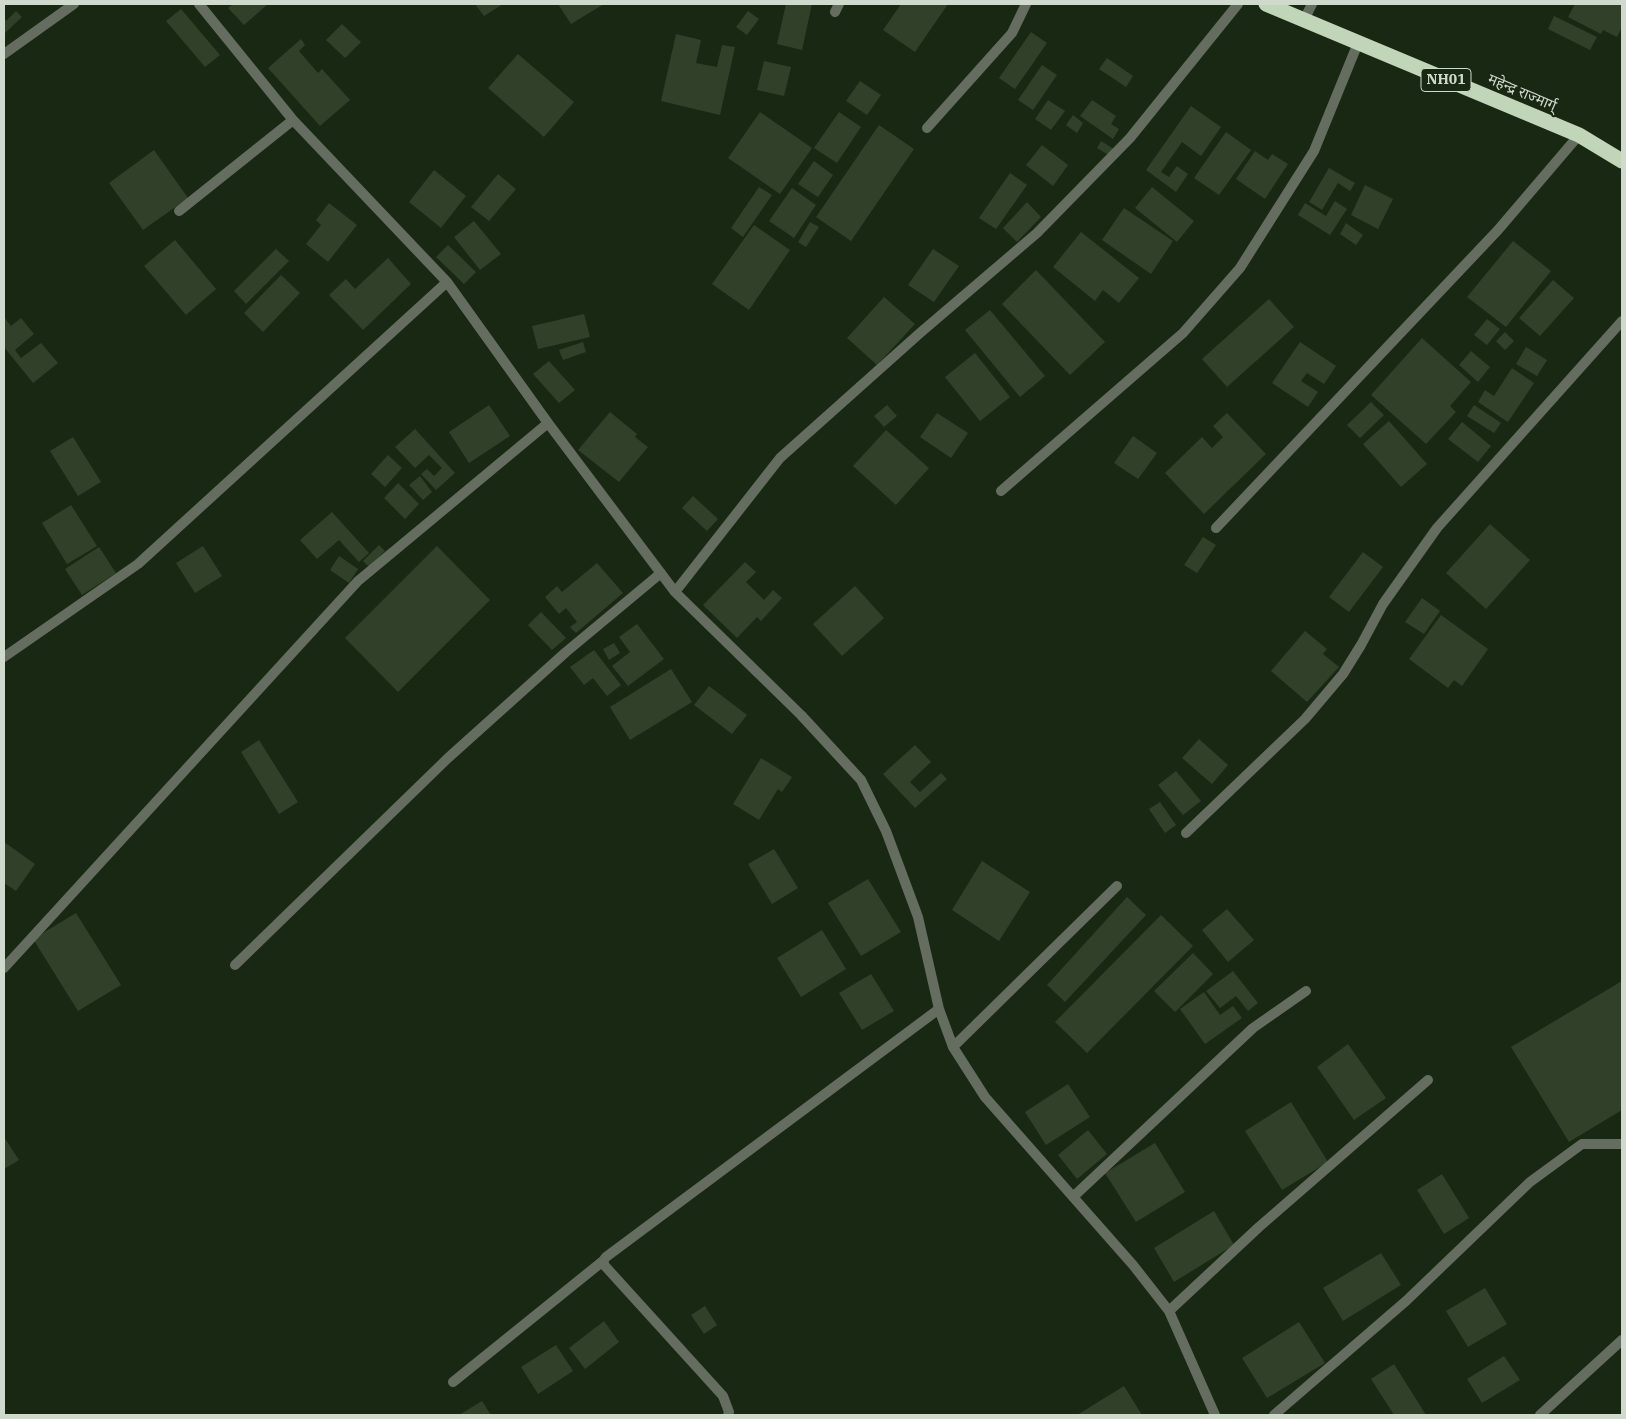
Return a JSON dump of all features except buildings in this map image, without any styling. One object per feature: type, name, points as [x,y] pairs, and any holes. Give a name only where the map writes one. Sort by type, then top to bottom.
[{"type":"highway","name":"महेन्द्र राज्मार्ग्","points":[[1266,4],[1579,135],[1622,161]]},
{"type":"street","points":[[4,54],[74,4]]},
{"type":"street","points":[[199,4],[293,120],[446,282],[548,423],[675,592],[801,715],[861,780],[886,831],[918,917],[939,1009],[953,1047],[984,1097],[1132,1265],[1169,1312],[1215,1415]]},
{"type":"street","points":[[927,128],[1012,33],[1026,4]]},
{"type":"street","points":[[675,592],[780,458],[920,333],[1037,233],[1130,138],[1238,4]]},
{"type":"street","points":[[1304,20],[1312,4]]},
{"type":"street","points":[[1001,491],[1183,333],[1240,268],[1314,150],[1358,43]]},
{"type":"street","points":[[179,211],[293,120]]},
{"type":"street","points":[[1216,528],[1498,230],[1579,135]]},
{"type":"street","points":[[4,657],[138,564],[446,282]]},
{"type":"street","points":[[1186,833],[1305,719],[1344,674],[1383,604],[1437,528],[1622,321]]},
{"type":"street","points":[[4,968],[358,581],[548,423]]},
{"type":"street","points":[[235,965],[448,758],[566,652],[661,573]]},
{"type":"street","points":[[953,1047],[1117,886]]},
{"type":"street","points":[[1073,1198],[1253,1028],[1306,991]]},
{"type":"street","points":[[453,1382],[606,1257],[939,1009]]},
{"type":"street","points":[[1169,1312],[1259,1227],[1428,1080]]},
{"type":"street","points":[[1274,1415],[1406,1301],[1530,1182],[1582,1144],[1622,1144]]},
{"type":"street","points":[[603,1261],[605,1266],[722,1396],[729,1412],[728,1415]]},
{"type":"street","points":[[1540,1415],[1622,1340]]}]
